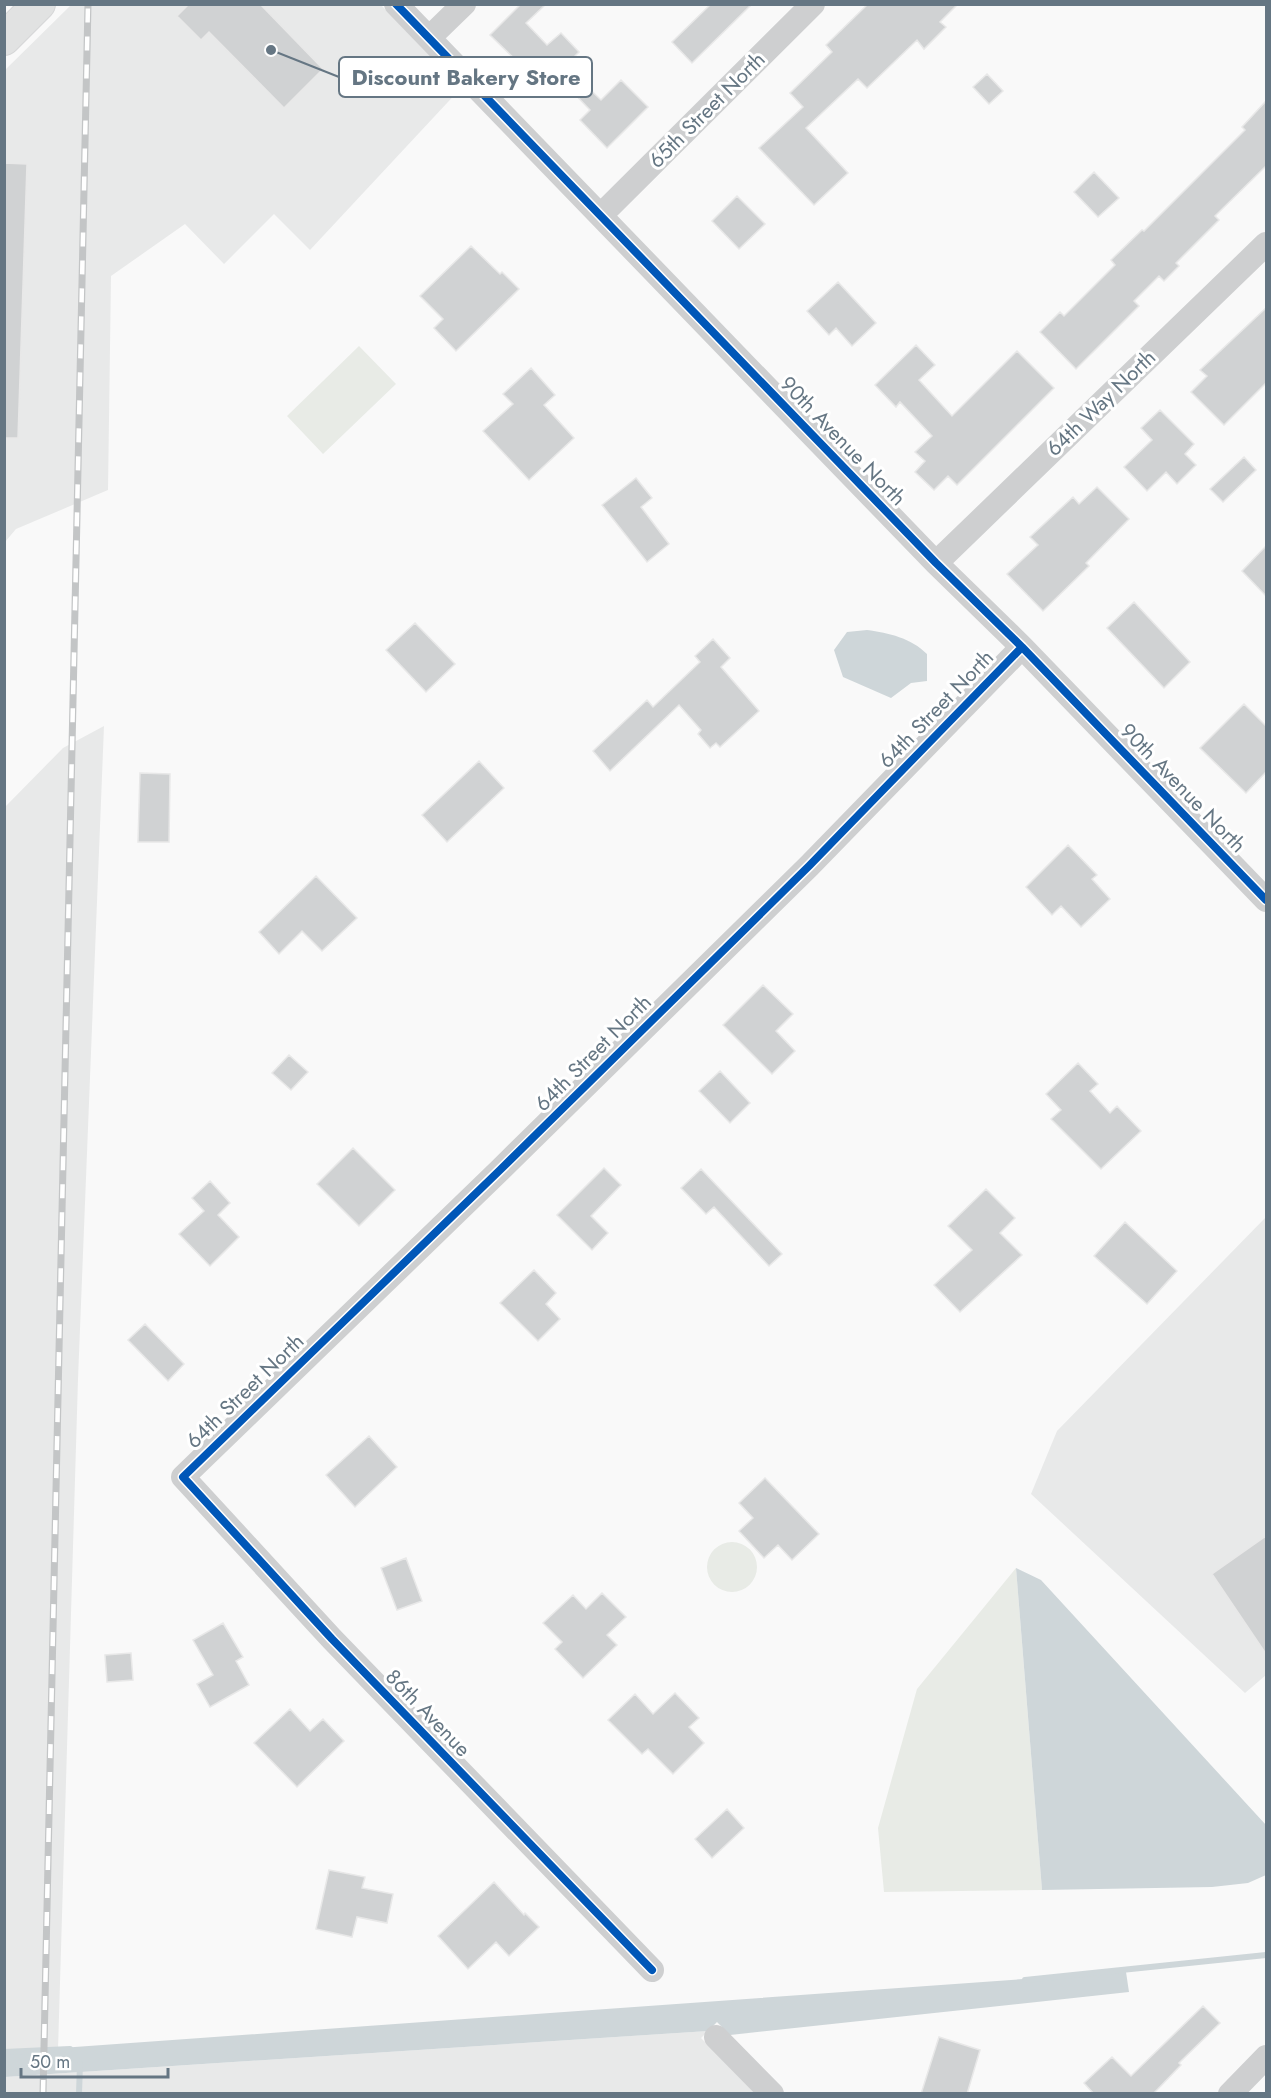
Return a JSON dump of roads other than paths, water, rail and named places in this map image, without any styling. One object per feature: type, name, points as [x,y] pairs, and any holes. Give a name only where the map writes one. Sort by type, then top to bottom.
[{"type":"main road","points":[[4,39],[37,5]]},
{"type":"street","name":"90th Avenue North","points":[[396,4],[936,563],[1022,647],[1266,900]]},
{"type":"street","points":[[429,38],[464,4]]},
{"type":"street","name":"65th Street North","points":[[601,215],[813,4]]},
{"type":"street","name":"64th Way North","points":[[936,563],[1266,244]]},
{"type":"street","name":"64th Street North","points":[[183,1477],[500,1170],[808,866],[1022,647]]},
{"type":"street","name":"86th Avenue","points":[[183,1477],[332,1639],[652,1970]]},
{"type":"street","points":[[716,2037],[772,2094]]},
{"type":"street","points":[[1230,2094],[1266,2057]]},
{"type":"waterway","points":[[1025,1980],[1266,1955]]},
{"type":"waterway","points":[[4,2052],[70,2049]]},
{"type":"waterway","points":[[79,2094],[80,2064]]},
{"type":"railway","points":[[43,2094],[88,4]]},
{"type":"place","name":"Discount Bakery Store","points":[[271,50]]}]
